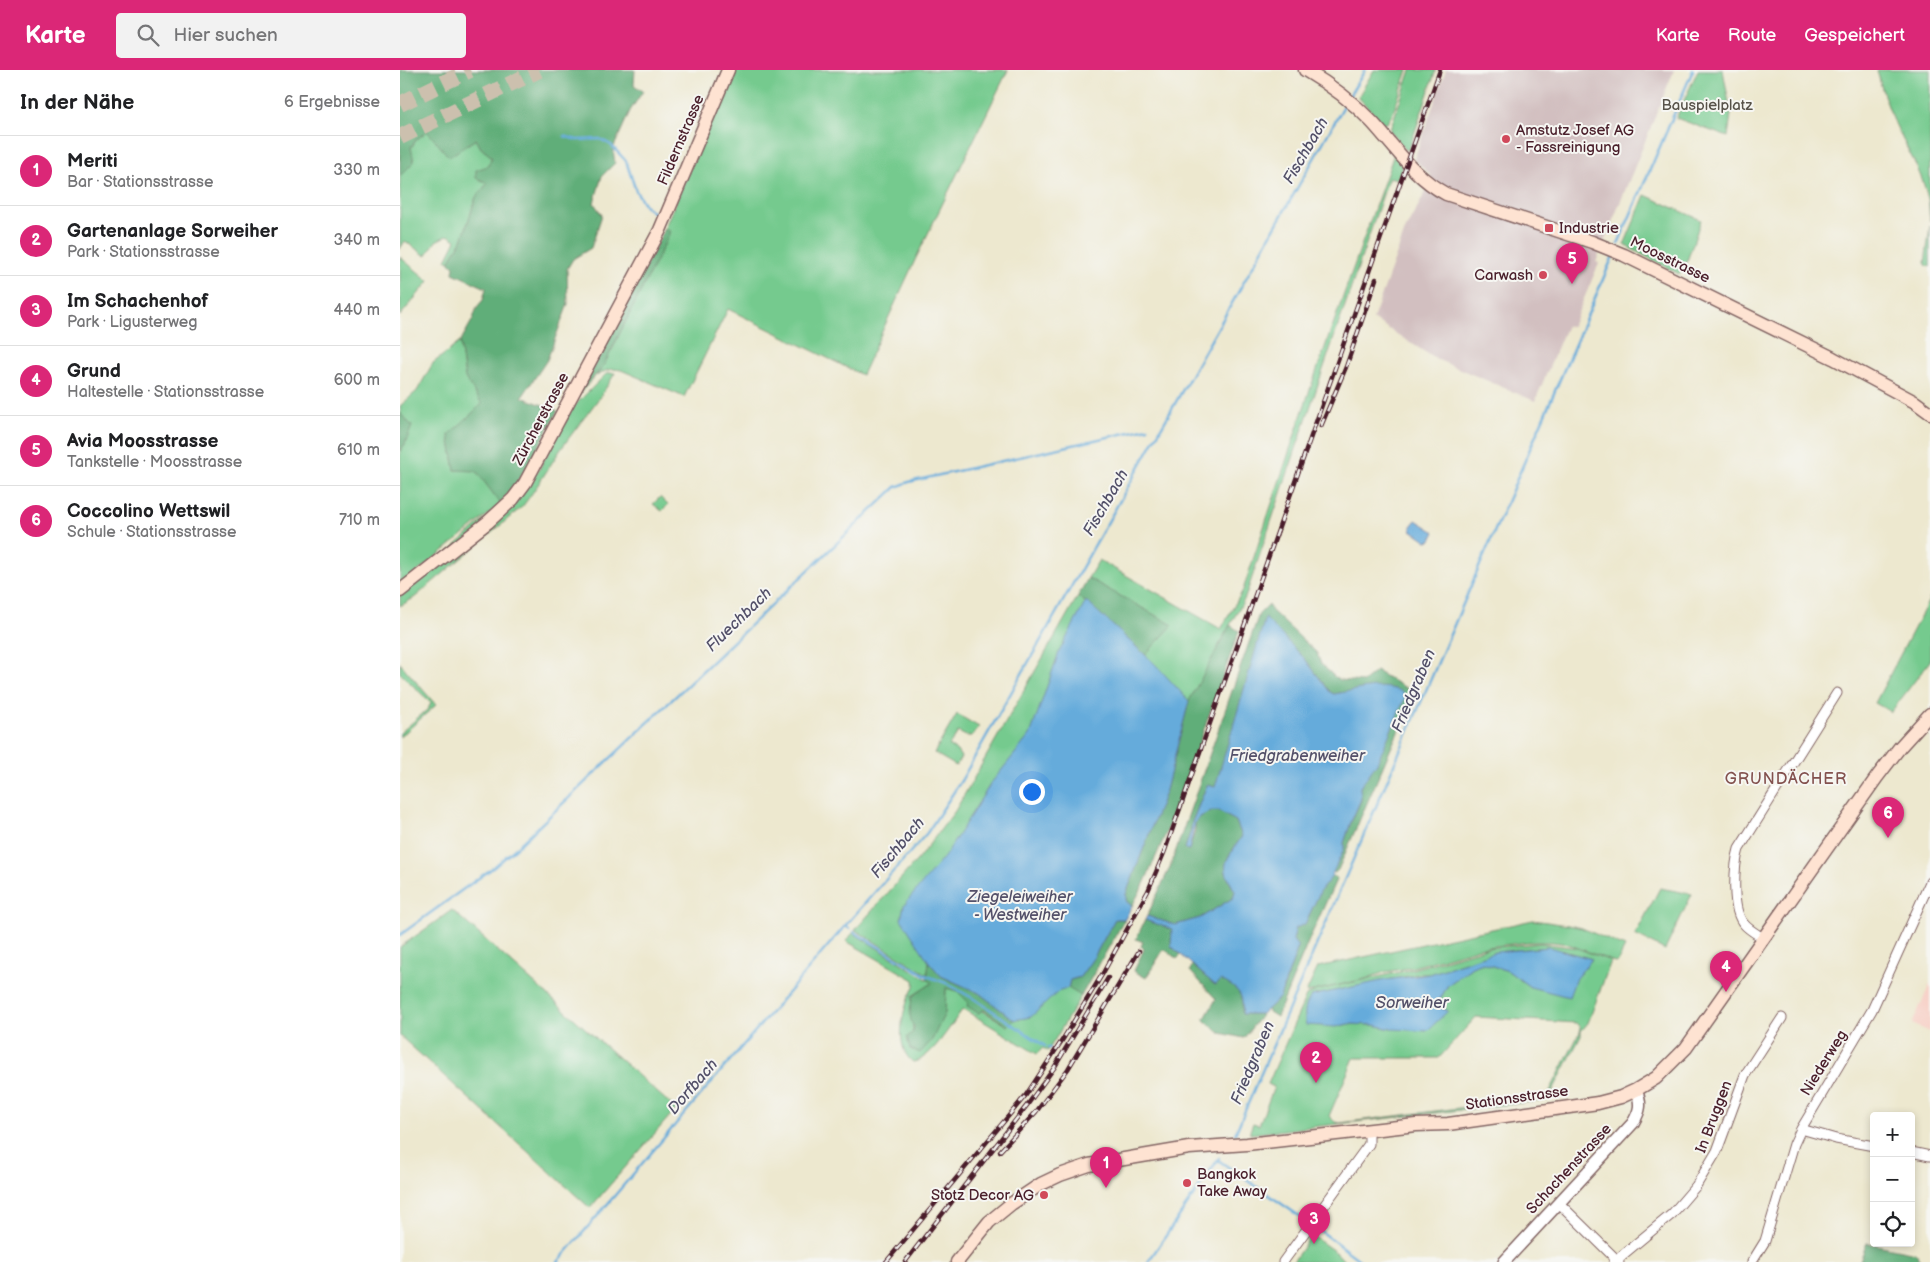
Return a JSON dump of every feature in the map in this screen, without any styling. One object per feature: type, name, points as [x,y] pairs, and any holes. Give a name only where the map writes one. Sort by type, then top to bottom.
[{"type":"main road","name":"Fildernstrasse","points":[[663,223],[728,70]]},
{"type":"main road","name":"Moosstrasse","points":[[1305,70],[1354,105],[1370,120],[1417,174],[1433,187],[1446,194],[1592,242],[1624,256],[1833,358],[1915,402],[1930,413]]},
{"type":"main road","name":"Zürcherstrasse","points":[[400,591],[488,522],[513,499],[525,483],[663,223]]},
{"type":"main road","name":"Stationsstrasse","points":[[958,1262],[989,1222],[1011,1204],[1041,1184],[1082,1167],[1189,1148],[1246,1144],[1416,1125],[1448,1124],[1480,1118],[1576,1107],[1621,1097],[1636,1090],[1656,1078],[1686,1048],[1882,771],[1900,747],[1930,714]]},
{"type":"street","points":[[1763,938],[1744,925],[1740,918],[1735,877],[1737,856],[1743,842],[1837,693]]},
{"type":"street","name":"Niederweg","points":[[1752,1262],[1765,1241],[1794,1144],[1801,1129],[1872,1010],[1930,882]]},
{"type":"street","name":"In Bruggen","points":[[1617,1261],[1672,1214],[1696,1186],[1717,1151],[1745,1075],[1782,1018]]},
{"type":"street","name":"Schachenstrasse","points":[[1504,1262],[1633,1123],[1641,1102],[1636,1090]]},
{"type":"street","points":[[1801,1129],[1836,1140],[1870,1145]]},
{"type":"street","points":[[1283,1262],[1368,1144],[1369,1130]]},
{"type":"street","points":[[1915,1153],[1930,1156]]},
{"type":"street","points":[[1558,1203],[1617,1261]]},
{"type":"shaded area","points":[[1446,70],[1674,70],[1596,262],[1599,263],[1572,327],[1567,325],[1535,401],[1436,359],[1373,319],[1406,228],[1422,199],[1431,176],[1414,159]]},
{"type":"shaded area","points":[[1930,984],[1930,1032],[1912,1024]]},
{"type":"green space","points":[[400,70],[635,70],[634,85],[643,91],[630,111],[613,149],[615,163],[602,176],[594,203],[602,215],[591,248],[573,259],[567,269],[568,304],[547,360],[522,397],[558,411],[525,471],[501,504],[476,471],[455,470],[449,435],[482,404],[465,378],[460,342],[473,319],[477,307],[483,300],[486,288],[453,273],[454,266],[449,262],[463,238],[476,197],[488,183],[476,178],[476,170],[488,166],[492,157],[481,148],[476,139],[449,157],[427,131],[411,147],[414,162],[400,176]]},
{"type":"green space","points":[[732,70],[1008,70],[916,258],[862,375],[728,309],[684,397],[621,370],[608,370],[597,376],[614,346]]},
{"type":"green space","points":[[1374,70],[1408,70],[1393,113],[1387,123],[1383,124],[1358,97]]},
{"type":"green space","points":[[1411,70],[1436,70],[1409,149],[1406,150],[1390,129]]},
{"type":"green space","name":"Bauspielplatz","points":[[1698,70],[1723,70],[1731,114],[1728,137],[1676,118]]},
{"type":"green space","points":[[1877,70],[1930,70],[1930,222],[1925,189],[1918,169],[1891,115]]},
{"type":"green space","points":[[427,131],[476,139],[481,148],[492,157],[488,166],[488,183],[476,197],[463,238],[449,262],[446,260],[456,240],[448,235],[436,241],[426,256],[405,241],[400,249],[400,176],[413,162],[411,148],[416,140]]},
{"type":"green space","name":"Ziegeleiweiher - Westweiher","points":[[1394,154],[1403,164],[1397,179],[1389,177],[1245,598],[1220,643],[1079,995],[1081,996],[1048,1051],[1043,1048],[1037,1054],[963,1009],[934,1048],[920,1060],[913,1062],[904,1050],[901,1034],[905,1009],[914,980],[846,941],[853,933],[933,983],[912,996],[913,1032],[945,1013],[946,988],[957,991],[968,1002],[1008,1026],[1012,1021],[928,970],[927,974],[855,930],[918,859],[955,811],[1078,596],[1082,598],[1092,580],[1088,578],[1099,560],[1221,629],[1243,590],[1309,392]]},
{"type":"green space","points":[[1645,195],[1701,220],[1684,270],[1679,274],[1624,245]]},
{"type":"green space","points":[[1930,226],[1930,267],[1925,263]]},
{"type":"green space","points":[[665,228],[670,231],[668,237],[603,367],[577,397]]},
{"type":"green space","points":[[400,257],[429,281],[400,316]]},
{"type":"green space","points":[[460,342],[465,378],[483,404],[449,435],[455,470],[476,470],[501,504],[400,586],[400,451],[405,444],[400,406],[417,391],[433,363]]},
{"type":"green space","points":[[607,373],[615,373],[603,393],[561,449],[522,507],[414,598],[400,606],[400,596],[538,471],[573,407]]},
{"type":"green space","points":[[400,413],[412,426],[400,451]]},
{"type":"green space","points":[[660,497],[668,505],[662,511],[653,504]]},
{"type":"green space","points":[[1088,578],[1173,625],[1145,655],[1078,596]]},
{"type":"green space","points":[[1930,598],[1930,661],[1891,712],[1875,703]]},
{"type":"green space","points":[[1268,605],[1317,653],[1321,664],[1335,677],[1341,680],[1363,682],[1376,671],[1415,693],[1338,870],[1335,873],[1333,872],[1344,849],[1344,843],[1351,822],[1361,800],[1360,787],[1377,763],[1375,687],[1334,694],[1330,692],[1305,659],[1215,787],[1207,785],[1192,822],[1185,849],[1189,850],[1195,831],[1195,823],[1200,817],[1211,811],[1218,811],[1236,821],[1242,836],[1226,863],[1227,875],[1235,891],[1233,898],[1200,918],[1175,925],[1147,916],[1170,867],[1259,614]]},
{"type":"green space","points":[[1230,625],[1239,631],[1171,822],[1144,884],[1132,906],[1126,901],[1126,894],[1166,790],[1189,701]]},
{"type":"green space","points":[[400,663],[436,705],[400,737],[400,733],[428,709],[431,703],[400,673]]},
{"type":"green space","points":[[957,714],[979,727],[972,736],[966,736],[958,732],[949,746],[957,751],[961,757],[956,766],[934,753]]},
{"type":"green space","points":[[1331,875],[1337,878],[1277,1017],[1266,1010],[1280,997],[1298,947],[1293,940],[1296,928],[1305,924],[1321,890]]},
{"type":"green space","points":[[1660,888],[1692,894],[1665,950],[1635,935]]},
{"type":"green space","points":[[452,910],[676,1109],[590,1208],[400,1036],[400,947]]},
{"type":"green space","points":[[1115,919],[1125,919],[1081,996],[1068,988],[1070,980],[1080,977],[1094,957]]},
{"type":"green space","points":[[1145,920],[1172,929],[1171,946],[1181,955],[1177,959],[1164,949],[1146,978],[1134,971],[1144,949],[1141,946],[1143,942],[1136,939]]},
{"type":"green space","points":[[1533,920],[1582,928],[1625,947],[1617,963],[1568,944],[1552,942],[1528,942],[1479,948],[1410,968],[1385,972],[1365,979],[1306,993],[1318,967]]},
{"type":"green space","points":[[1541,943],[1577,948],[1611,961],[1588,1023],[1581,1031],[1581,1036],[1548,1100],[1250,1134],[1253,1123],[1259,1125],[1274,1087],[1268,1084],[1306,996],[1317,990],[1409,970],[1486,948]],"holes":[[[1549,947],[1592,959],[1576,978],[1530,987],[1508,971],[1483,963],[1472,967],[1448,985],[1439,1001],[1441,1008],[1447,1010],[1391,1029],[1374,1025],[1348,1024],[1336,1027],[1311,996],[1418,974],[1430,974],[1495,952]],[[1476,1017],[1576,1023],[1581,1027],[1547,1097],[1340,1123],[1335,1122],[1329,1116],[1354,1058],[1439,1058]]]},
{"type":"green space","points":[[929,962],[941,976],[979,993],[1014,1020],[1008,1026],[984,1010],[978,1013],[967,1006],[968,1002],[957,991],[946,988],[945,1013],[932,1040],[920,1053],[910,1049],[907,1037],[913,1032],[914,1027],[910,1016],[911,1004],[913,996],[932,983],[927,978]]},
{"type":"green space","points":[[1192,965],[1215,985],[1221,979],[1236,989],[1241,996],[1242,1014],[1262,1014],[1244,1038],[1220,1033],[1204,1020],[1216,999],[1190,971]]},
{"type":"green space","points":[[1311,1235],[1337,1253],[1345,1262],[1293,1262]]},
{"type":"green space","points":[[1867,1243],[1870,1244],[1870,1247],[1887,1247],[1916,1253],[1922,1262],[1867,1262],[1860,1260]]},
{"type":"water","points":[[1416,520],[1435,532],[1431,540],[1427,541],[1411,530],[1411,526]]},
{"type":"water","name":"Ziegeleiweiher - Westweiher","points":[[1086,601],[1155,664],[1189,701],[1166,790],[1126,894],[1126,901],[1132,906],[1125,919],[1115,919],[1094,957],[1080,977],[1070,980],[1068,988],[1060,990],[1031,1017],[1014,1020],[979,993],[941,976],[929,962],[901,919],[904,905],[945,856],[991,783],[1030,735],[1059,652]]},
{"type":"water","name":"Friedgrabenweiher","points":[[1265,618],[1305,659],[1330,692],[1334,694],[1378,687],[1403,692],[1405,698],[1377,763],[1360,787],[1361,799],[1351,822],[1344,843],[1344,849],[1330,879],[1321,890],[1305,924],[1296,928],[1293,940],[1298,947],[1280,997],[1262,1014],[1242,1014],[1241,996],[1236,989],[1221,980],[1215,985],[1171,946],[1172,929],[1145,920],[1147,916],[1175,925],[1200,918],[1233,898],[1235,891],[1227,874],[1226,863],[1242,836],[1236,821],[1218,811],[1211,811],[1200,817],[1195,823],[1189,850],[1185,849],[1192,822],[1207,785],[1215,787]]},
{"type":"water","name":"Sorweiher","points":[[1549,947],[1592,959],[1576,978],[1569,997],[1530,987],[1508,971],[1483,963],[1472,967],[1448,985],[1439,1001],[1441,1008],[1448,1011],[1427,1031],[1391,1029],[1374,1025],[1348,1024],[1336,1027],[1306,1025],[1305,1010],[1311,996],[1385,980],[1430,974],[1495,952]]},
{"type":"waterway","name":"Fischbach","points":[[1350,95],[1365,70]]},
{"type":"waterway","name":"Friedgraben","points":[[1618,244],[1693,70]]},
{"type":"waterway","name":"Fischbach","points":[[558,1262],[845,926],[927,833],[961,781],[1346,102]]},
{"type":"waterway","points":[[564,136],[577,140],[600,139],[611,145],[626,161],[636,191],[646,207],[657,215]]},
{"type":"waterway","name":"Friedgraben","points":[[1235,1134],[1613,256]]},
{"type":"waterway","name":"Fluechbach","points":[[400,935],[494,867],[517,847],[896,487],[909,482],[1148,428]]},
{"type":"waterway","name":"Dorfbach","points":[[845,926],[850,929]]},
{"type":"waterway","name":"Fischbach","points":[[854,932],[925,975],[946,983],[976,1000],[1045,1046]]},
{"type":"waterway","name":"Friedgraben","points":[[1148,1262],[1219,1158]]},
{"type":"waterway","points":[[1218,1160],[1308,1222]]},
{"type":"waterway","points":[[1314,1226],[1362,1262]]},
{"type":"tunnel","points":[[400,104],[470,70]]},
{"type":"tunnel","points":[[400,137],[539,70]]},
{"type":"railway","points":[[886,1262],[1026,1095],[1103,973],[1148,891],[1184,797],[1440,70]]},
{"type":"railway","points":[[1321,426],[1346,367],[1376,279]]},
{"type":"railway","points":[[1000,1151],[1036,1112],[1068,1069],[1139,951]]},
{"type":"railway","points":[[905,1262],[1054,1068],[1108,978]]},
{"type":"place","name":"Amstutz Josef AG - Fassreinigung","points":[[1506,139]]},
{"type":"place","name":"Industrie","points":[[1549,228]]},
{"type":"place","name":"Carwash","points":[[1543,275]]},
{"type":"place","name":"Avia Moosstrasse","points":[[1572,284]]},
{"type":"place","name":"Coccolino Wettswil","points":[[1888,838]]},
{"type":"place","name":"Grund","points":[[1726,992]]},
{"type":"place","name":"Gartenanlage Sorweiher","points":[[1316,1083]]},
{"type":"place","name":"Bangkok Take Away","points":[[1187,1183]]},
{"type":"place","name":"Meriti","points":[[1106,1188]]},
{"type":"place","name":"Stotz Decor AG","points":[[1044,1195]]},
{"type":"place","name":"Im Schachenhof","points":[[1314,1244]]},
{"type":"district","name":"GRUNDÄCHER","points":[[1786,779]]}]
